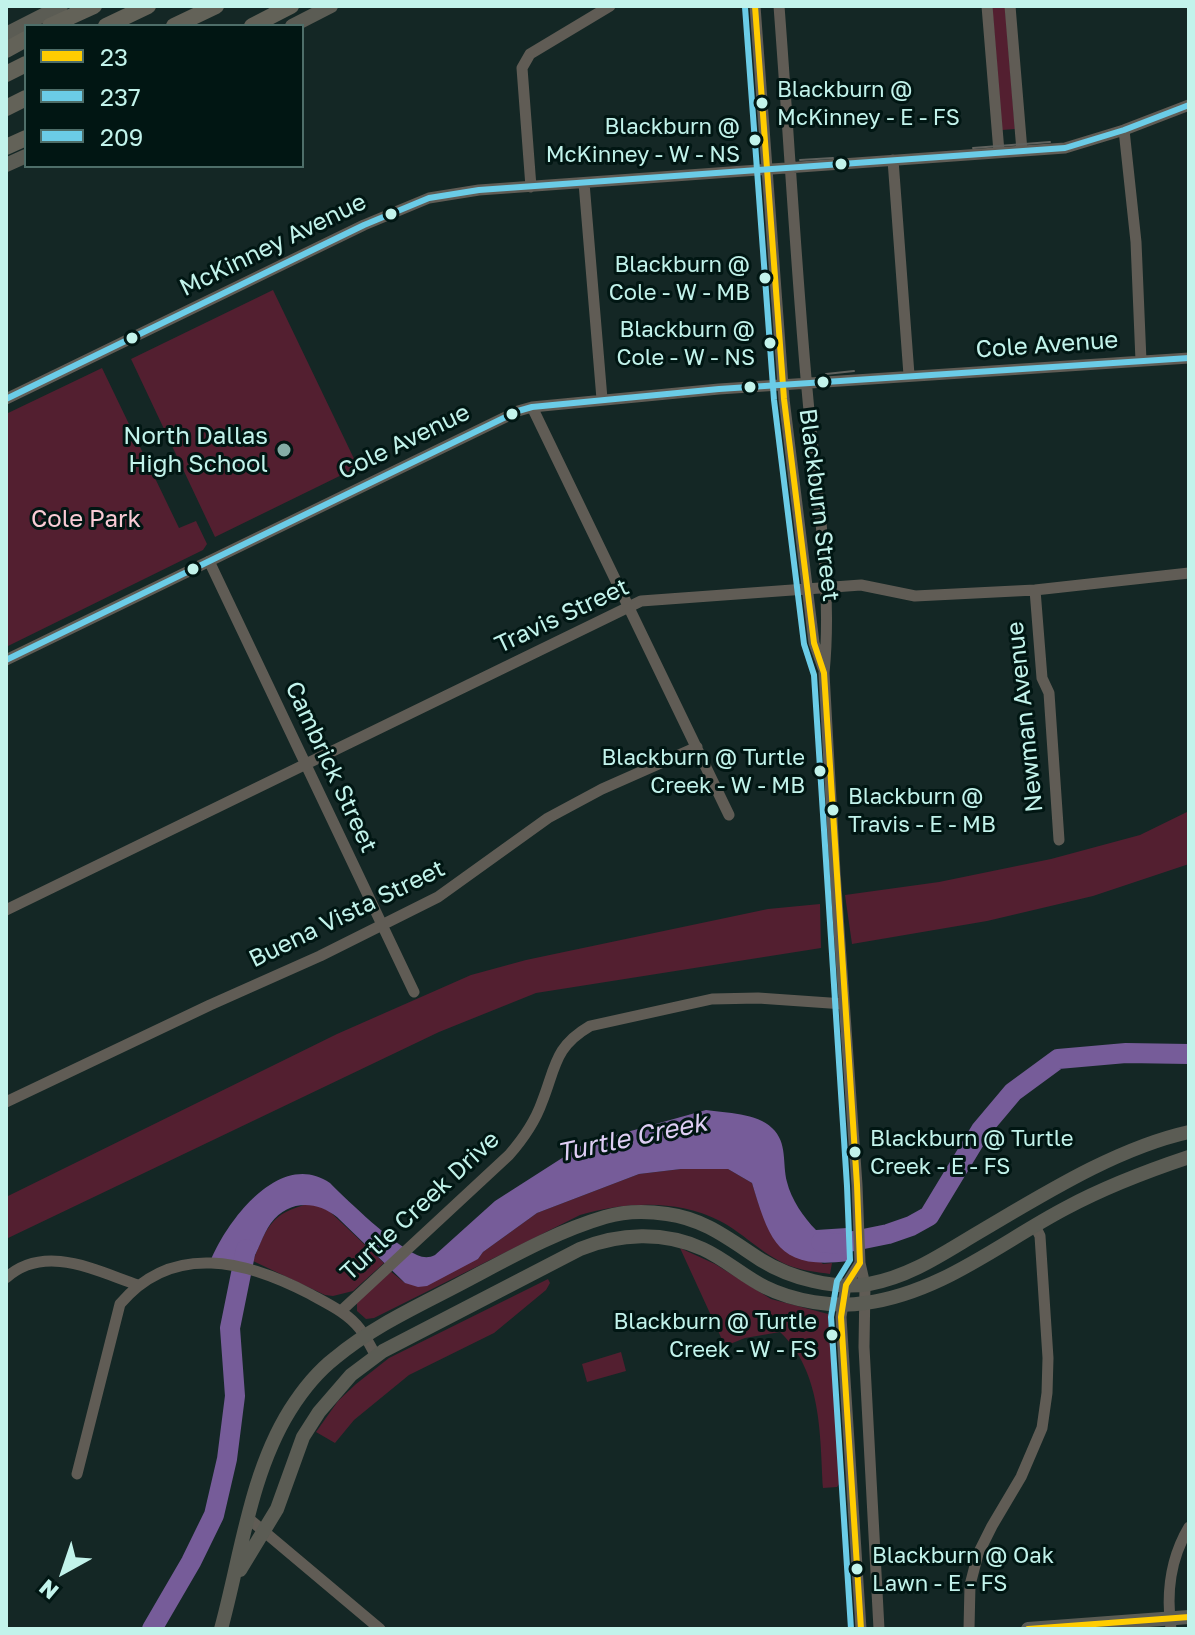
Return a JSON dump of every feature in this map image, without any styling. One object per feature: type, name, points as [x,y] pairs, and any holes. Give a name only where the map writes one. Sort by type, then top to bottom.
[{"type":"highway","points":[[54,24],[94,6]]},
{"type":"highway","points":[[110,24],[148,6]]},
{"type":"highway","points":[[178,24],[216,6]]},
{"type":"highway","points":[[256,24],[291,6]]},
{"type":"highway","points":[[6,50],[24,40]]},
{"type":"highway","points":[[6,74],[24,65]]},
{"type":"highway","points":[[6,108],[24,99]]},
{"type":"main road","points":[[26,24],[61,6]]},
{"type":"main road","points":[[296,24],[331,6]]},
{"type":"main road","points":[[6,34],[24,25]]},
{"type":"main road","points":[[221,1629],[248,1518],[272,1445],[314,1378],[364,1336],[544,1241],[608,1216],[637,1212],[669,1214],[702,1223],[723,1233],[779,1270],[846,1285],[865,1285],[928,1264],[1025,1205],[1128,1153],[1189,1132]]},
{"type":"main road","points":[[235,1577],[277,1509],[303,1437],[333,1394],[351,1375],[376,1356],[553,1262],[608,1240],[635,1236],[667,1238],[702,1248],[767,1288],[841,1305],[865,1303],[932,1285],[1105,1188],[1189,1157]]},
{"type":"main road","points":[[1025,1205],[1035,1226]]},
{"type":"main road","points":[[544,1241],[553,1262]]},
{"type":"main road","points":[[282,1425],[303,1437]]},
{"type":"main road","points":[[1028,1629],[1170,1624],[1189,1617]]},
{"type":"street","points":[[531,187],[522,68],[525,59],[610,6]]},
{"type":"street","name":"Blackburn Street","points":[[755,6],[783,384],[806,588],[814,643],[824,673]]},
{"type":"street","name":"Blackburn Street","points":[[779,6],[806,383],[825,587],[827,645],[824,673],[860,1263],[865,1285],[864,1347],[879,1629]]},
{"type":"street","points":[[987,6],[999,152]]},
{"type":"street","points":[[1010,6],[1022,151]]},
{"type":"street","name":"McKinney Avenue","points":[[6,399],[364,225],[429,198],[467,191],[1074,146],[1189,105]]},
{"type":"street","points":[[1124,130],[1136,242],[1141,361]]},
{"type":"street","points":[[893,160],[909,375]]},
{"type":"street","points":[[584,183],[602,399]]},
{"type":"street","name":"Cole Avenue","points":[[6,660],[518,411],[532,407],[783,384],[1189,358]]},
{"type":"street","points":[[532,407],[729,815]]},
{"type":"street","name":"Cambrick Street","points":[[209,561],[414,992]]},
{"type":"street","name":"Travis Street","points":[[6,910],[641,601],[861,585],[915,596],[1035,595],[1189,573]]},
{"type":"street","name":"Newman Avenue","points":[[1035,595],[1042,678],[1049,693],[1059,840]]},
{"type":"street","name":"Buena Vista Street","points":[[6,1102],[382,925],[456,886],[548,818],[580,800],[697,747]]},
{"type":"street","name":"Turtle Creek Drive","points":[[341,1311],[489,1175],[521,1141],[543,1102],[553,1063],[568,1042],[590,1026],[712,999],[758,998],[844,1004]]},
{"type":"street","points":[[969,1629],[970,1585],[978,1554],[1017,1486],[1042,1428],[1048,1358],[1040,1236],[1035,1226]]},
{"type":"street","points":[[6,1278],[32,1263],[63,1261],[138,1285]]},
{"type":"street","points":[[77,1474],[123,1300],[138,1285],[160,1273],[191,1262],[257,1270],[279,1278],[341,1311],[364,1336],[376,1356]]},
{"type":"street","points":[[860,1263],[846,1285],[841,1305],[861,1629]]},
{"type":"street","points":[[104,1274],[123,1300]]},
{"type":"street","points":[[853,1500],[872,1499]]},
{"type":"street","points":[[248,1518],[380,1629]]},
{"type":"street","points":[[1170,1624],[1172,1565],[1189,1527]]},
{"type":"green space","points":[[992,6],[1005,6],[1015,129],[1002,130]]},
{"type":"green space","points":[[273,290],[358,467],[215,537],[131,359]]},
{"type":"green space","name":"Cole Park","points":[[102,368],[179,528],[196,521],[207,544],[203,550],[6,647],[6,414]]},
{"type":"green space","points":[[1189,811],[1189,864],[1093,896],[987,921],[852,944],[845,895],[939,882],[1051,859],[1140,835]]},
{"type":"green space","points":[[820,904],[821,948],[536,993],[439,1032],[6,1239],[6,1197],[337,1034],[471,975],[526,960],[768,909]]},
{"type":"green space","points":[[681,1169],[728,1169],[752,1183],[759,1205],[823,1264],[832,1263],[830,1274],[802,1270],[783,1263],[729,1226],[703,1214],[669,1206],[633,1205],[580,1215],[374,1318],[366,1319],[357,1311],[357,1303],[389,1270],[405,1283],[478,1259],[483,1252],[537,1213],[639,1174]]},
{"type":"green space","points":[[309,1204],[325,1207],[384,1263],[353,1291],[325,1295],[253,1261],[272,1223],[286,1212]]},
{"type":"green space","points":[[680,1248],[715,1264],[771,1299],[828,1314],[833,1319],[842,1480],[837,1487],[823,1488],[816,1405],[804,1366],[794,1348],[780,1332],[745,1338],[725,1346]]},
{"type":"green space","points":[[548,1279],[550,1283],[546,1290],[494,1333],[409,1375],[354,1420],[335,1443],[316,1432],[338,1401],[389,1358]]},
{"type":"green space","points":[[621,1352],[626,1371],[587,1382],[582,1364]]},
{"type":"water","points":[[706,1110],[758,1119],[772,1128],[780,1140],[787,1182],[795,1201],[816,1230],[847,1228],[848,1261],[806,1261],[781,1248],[765,1222],[752,1183],[728,1169],[681,1169],[639,1174],[537,1213],[483,1252],[478,1259],[427,1286],[405,1283],[337,1217],[311,1205],[294,1207],[278,1215],[250,1263],[211,1260],[230,1226],[258,1193],[293,1175],[312,1175],[330,1183],[396,1242],[417,1255],[431,1257],[495,1201],[584,1144]]},
{"type":"waterway","name":"Turtle Creek","points":[[821,1242],[839,1244],[888,1234],[929,1216],[981,1130],[1013,1092],[1058,1059],[1126,1053],[1189,1054]]},
{"type":"waterway","name":"Turtle Creek","points":[[152,1629],[214,1515],[227,1459],[235,1396],[230,1328],[246,1249]]},
{"type":"tram line","points":[[973,148],[1050,142]]},
{"type":"tram line","points":[[800,160],[833,158]]},
{"type":"tram line","points":[[826,374],[854,371]]},
{"type":"transit line","name":"23","points":[[755,6],[784,399],[814,643],[824,673],[857,1185],[860,1263],[846,1285],[841,1317],[861,1629]]},
{"type":"transit line","name":"237","points":[[745,7],[774,400],[804,644],[814,675],[850,1260],[837,1281],[831,1317],[851,1629]]},
{"type":"transit line","name":"209","points":[[6,399],[364,225],[429,198],[479,190],[1065,148],[1189,105]]},
{"type":"transit line","name":"209","points":[[6,660],[518,411],[532,407],[719,389],[1189,358]]},
{"type":"transit line","name":"23","points":[[1028,1629],[1189,1617]]},
{"type":"place","name":"Blackburn @ McKinney - E - FS","points":[[762,103]]},
{"type":"place","name":"Blackburn @ McKinney - W - NS","points":[[755,140]]},
{"type":"place","name":"Blackburn @ Cole - W - MB","points":[[765,278]]},
{"type":"place","name":"Blackburn @ Cole - W - NS","points":[[770,343]]},
{"type":"place","name":"North Dallas High School","points":[[284,450]]},
{"type":"place","name":"Blackburn @ Turtle Creek - W - MB","points":[[820,771]]},
{"type":"place","name":"Blackburn @ Travis - E - MB","points":[[833,810]]},
{"type":"place","name":"Blackburn @ Turtle Creek - E - FS","points":[[855,1152]]},
{"type":"place","name":"Blackburn @ Turtle Creek - W - FS","points":[[832,1335]]},
{"type":"place","name":"Blackburn @ Oak Lawn - E - FS","points":[[857,1569]]}]
